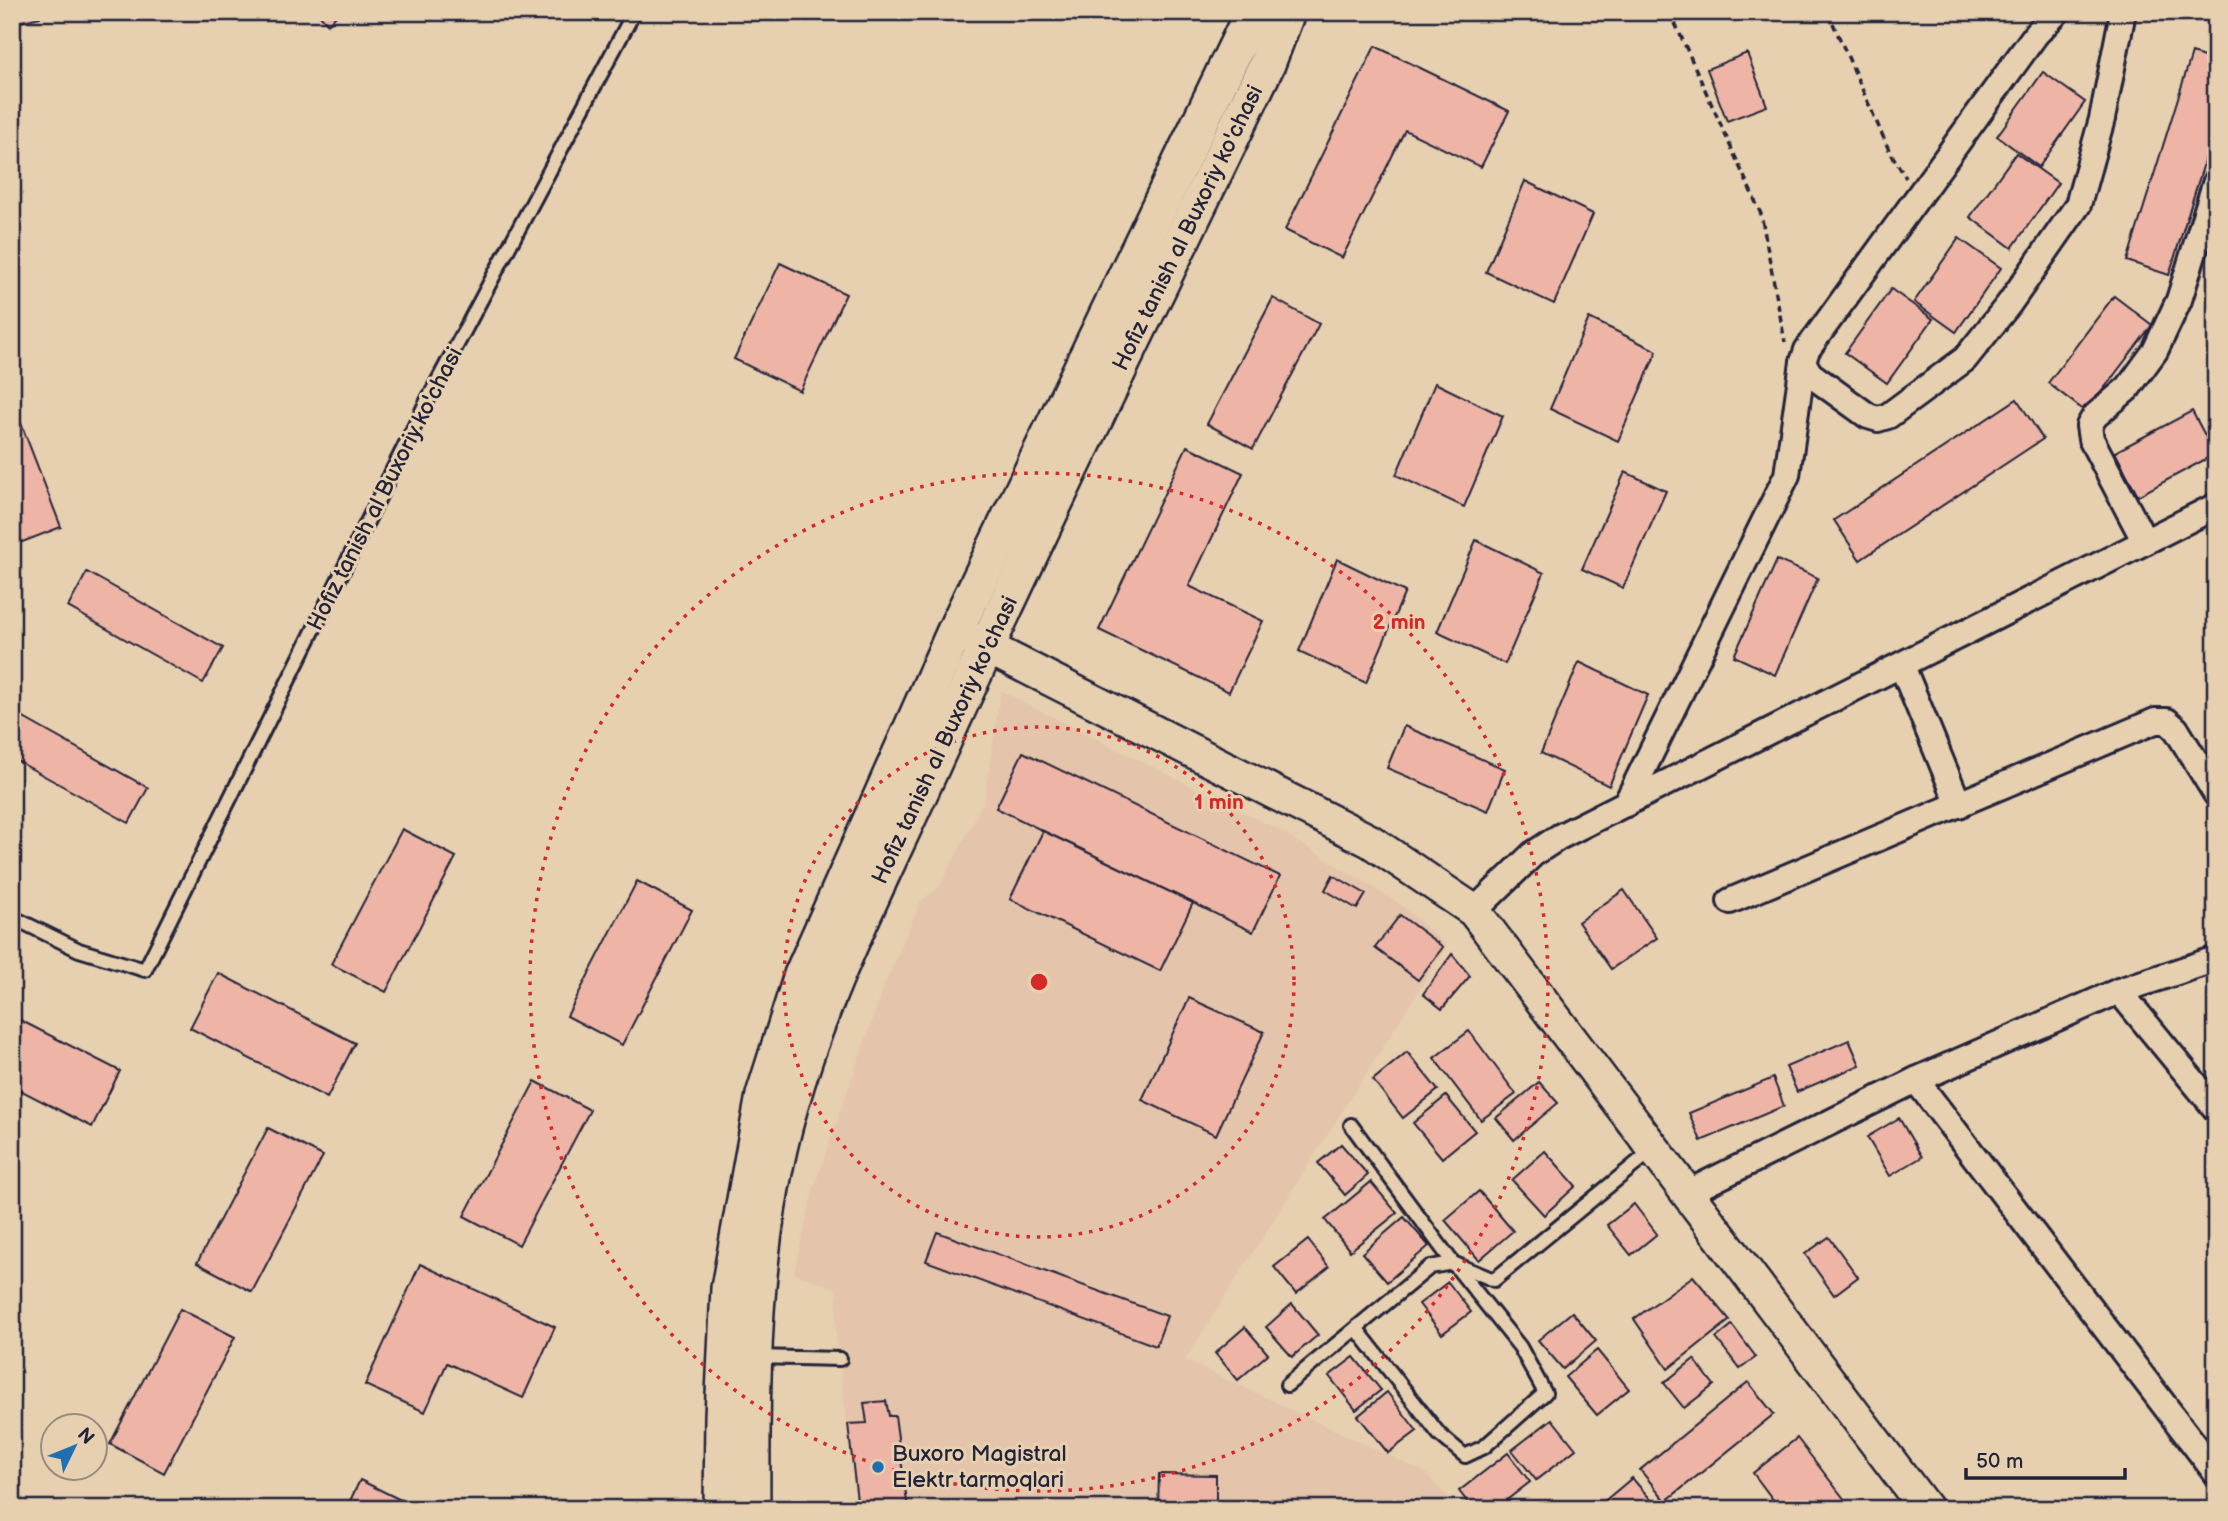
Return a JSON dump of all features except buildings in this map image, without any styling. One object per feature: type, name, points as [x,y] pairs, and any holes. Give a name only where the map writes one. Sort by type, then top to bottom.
[{"type":"main road","name":"Hofiz tanish al Buxoriy ko'chasi","points":[[722,1509],[729,1288],[764,1095],[802,975],[955,631],[1253,12]]},
{"type":"main road","name":"Hofiz tanish al Buxoriy ko'chasi","points":[[752,1509],[751,1356],[768,1199],[789,1108],[817,1020],[985,647],[1267,64],[1287,12]]},
{"type":"street","points":[[1626,804],[1787,475],[1807,350],[2036,34],[2057,12]]},
{"type":"street","points":[[1803,362],[1810,374],[1868,416],[1878,419],[1888,416],[1965,359],[2009,304],[2078,205],[2102,120],[2123,12]]},
{"type":"street","points":[[2145,542],[2091,439],[2089,426],[2095,416],[2128,388],[2155,351],[2179,300],[2216,181]]},
{"type":"street","points":[[1474,911],[1533,853],[2216,506]]},
{"type":"street","points":[[955,631],[1370,841],[1474,911],[1926,1509]]},
{"type":"street","points":[[1902,666],[1959,806]]},
{"type":"street","points":[[1730,901],[2155,721],[2167,721],[2176,729],[2216,794]]},
{"type":"street","points":[[1689,1192],[1916,1080],[2119,991],[2216,959]]},
{"type":"street","points":[[2119,991],[2216,1109]]},
{"type":"street","points":[[1916,1080],[2216,1473]]},
{"type":"lane","name":"Hofiz tanish al Buxoriy ko'chasi","points":[[12,917],[79,950],[145,970],[426,403],[635,12]]},
{"type":"lane","points":[[1351,1125],[1453,1263],[1520,1347],[1545,1393],[1484,1447],[1465,1456],[1439,1434],[1356,1328]]},
{"type":"lane","points":[[1287,1385],[1430,1267],[1453,1263],[1494,1280],[1655,1148]]},
{"type":"lane","points":[[751,1356],[840,1359]]},
{"type":"path","points":[[1670,12],[1761,214],[1788,354],[1803,362]]},
{"type":"path","points":[[1828,12],[1889,150],[1920,195]]},
{"type":"shaded area","points":[[1001,691],[1279,830],[1400,904],[1447,946],[1185,1360],[1424,1472],[1460,1509],[858,1509],[836,1336],[837,1289],[794,1273],[814,1187],[885,984],[921,901],[940,886],[984,801]]},
{"type":"place","name":"Buxoro Magistral Elektr tarmoqlari","points":[[878,1467]]}]
